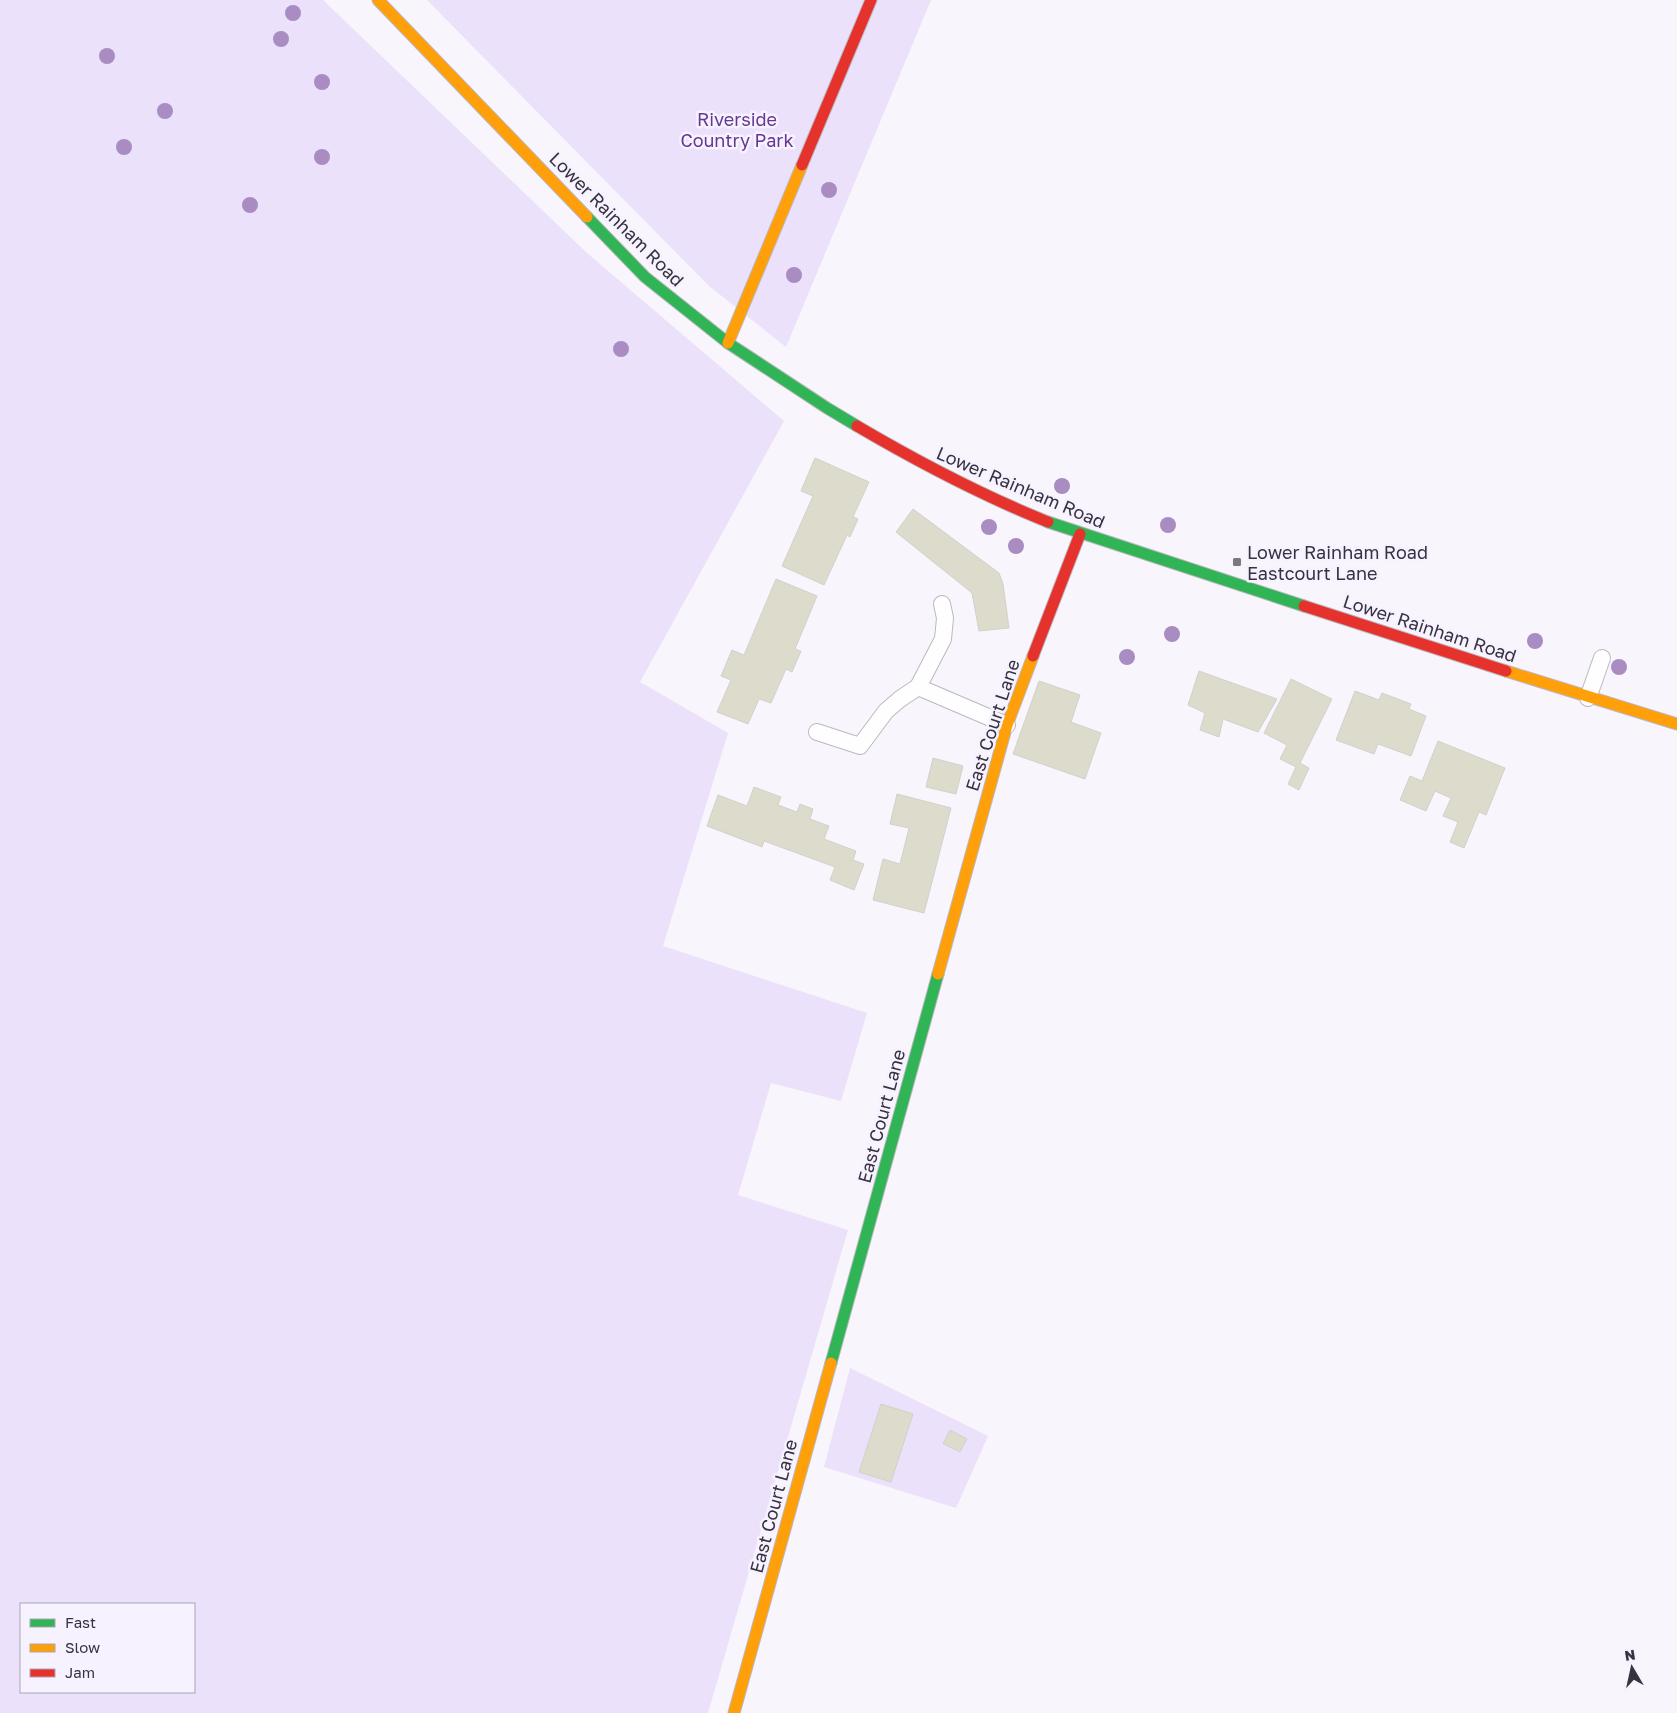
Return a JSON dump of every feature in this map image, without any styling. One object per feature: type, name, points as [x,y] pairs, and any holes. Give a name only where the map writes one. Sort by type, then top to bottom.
[{"type":"street","name":"Lower Rainham Road","points":[[378,0],[645,277],[728,343],[826,408],[919,462],[976,491],[1046,522],[1080,534],[1588,698],[1677,724]]},
{"type":"street","points":[[728,343],[871,0]]},
{"type":"street","name":"East Court Lane","points":[[734,1713],[1007,725],[1080,534]]},
{"type":"lane","points":[[817,732],[860,746],[886,711],[918,687],[943,639],[945,618],[942,604]]},
{"type":"lane","points":[[1588,698],[1602,658]]},
{"type":"lane","points":[[918,687],[1007,725]]},
{"type":"green space","points":[[0,0],[323,0],[587,253],[784,421],[640,682],[728,733],[663,946],[867,1013],[841,1101],[771,1083],[738,1195],[848,1230],[708,1713],[0,1713]]},
{"type":"green space","name":"Riverside Country Park","points":[[427,0],[931,0],[786,347],[709,286]]},
{"type":"green space","points":[[850,1368],[988,1436],[956,1508],[824,1467]],"holes":[[[950,1430],[966,1439],[960,1452],[943,1445]]]},
{"type":"building","points":[[815,458],[869,482],[853,517],[858,519],[850,537],[847,535],[824,585],[782,566],[813,496],[801,491]]},
{"type":"building","points":[[913,509],[999,573],[1003,584],[1009,628],[979,631],[972,593],[896,532]]},
{"type":"building","points":[[776,579],[817,596],[795,649],[801,651],[792,672],[786,669],[771,703],[759,699],[748,724],[717,712],[731,680],[721,676],[732,650],[744,655]]},
{"type":"building","points":[[1199,671],[1277,699],[1258,732],[1223,719],[1219,737],[1200,730],[1205,713],[1188,705]]},
{"type":"building","points":[[1291,679],[1332,699],[1300,763],[1309,768],[1299,790],[1288,784],[1296,767],[1280,759],[1287,745],[1264,733]]},
{"type":"building","points":[[1039,681],[1080,695],[1071,722],[1101,733],[1085,779],[1013,754]]},
{"type":"building","points":[[1355,691],[1379,700],[1382,693],[1411,704],[1409,709],[1426,716],[1411,756],[1378,744],[1374,754],[1336,740]]},
{"type":"building","points":[[1438,741],[1505,768],[1486,815],[1479,812],[1464,848],[1450,842],[1458,822],[1443,816],[1451,798],[1435,791],[1426,811],[1400,800],[1410,776],[1422,781]]},
{"type":"building","points":[[933,758],[963,766],[956,794],[926,787]]},
{"type":"building","points":[[754,787],[781,797],[778,805],[797,812],[800,804],[813,809],[810,819],[829,826],[824,839],[856,851],[853,860],[864,864],[854,890],[830,880],[835,867],[764,841],[762,847],[707,826],[718,795],[747,806]]},
{"type":"building","points":[[897,794],[951,808],[924,913],[873,900],[883,859],[900,864],[909,828],[890,824]]},
{"type":"building","points":[[881,1404],[913,1414],[891,1482],[859,1472]]},
{"type":"building","points":[[950,1430],[967,1439],[960,1452],[943,1444]]},
{"type":"traffic: fast","points":[[587,217],[645,277],[728,343],[857,426]]},
{"type":"traffic: fast","points":[[1048,522],[1304,606]]},
{"type":"traffic: fast","points":[[831,1363],[938,974]]},
{"type":"traffic: slow","points":[[378,0],[587,217]]},
{"type":"traffic: slow","points":[[728,343],[802,165]]},
{"type":"traffic: slow","points":[[938,974],[1007,725],[1033,656]]},
{"type":"traffic: slow","points":[[1506,671],[1677,724]]},
{"type":"traffic: slow","points":[[734,1713],[831,1363]]},
{"type":"traffic: jam","points":[[802,165],[871,0]]},
{"type":"traffic: jam","points":[[857,426],[951,478],[1048,522]]},
{"type":"traffic: jam","points":[[1033,656],[1080,534]]},
{"type":"traffic: jam","points":[[1304,606],[1506,671]]},
{"type":"place","name":"Lower Rainham Road Eastcourt Lane","points":[[1237,562]]}]
